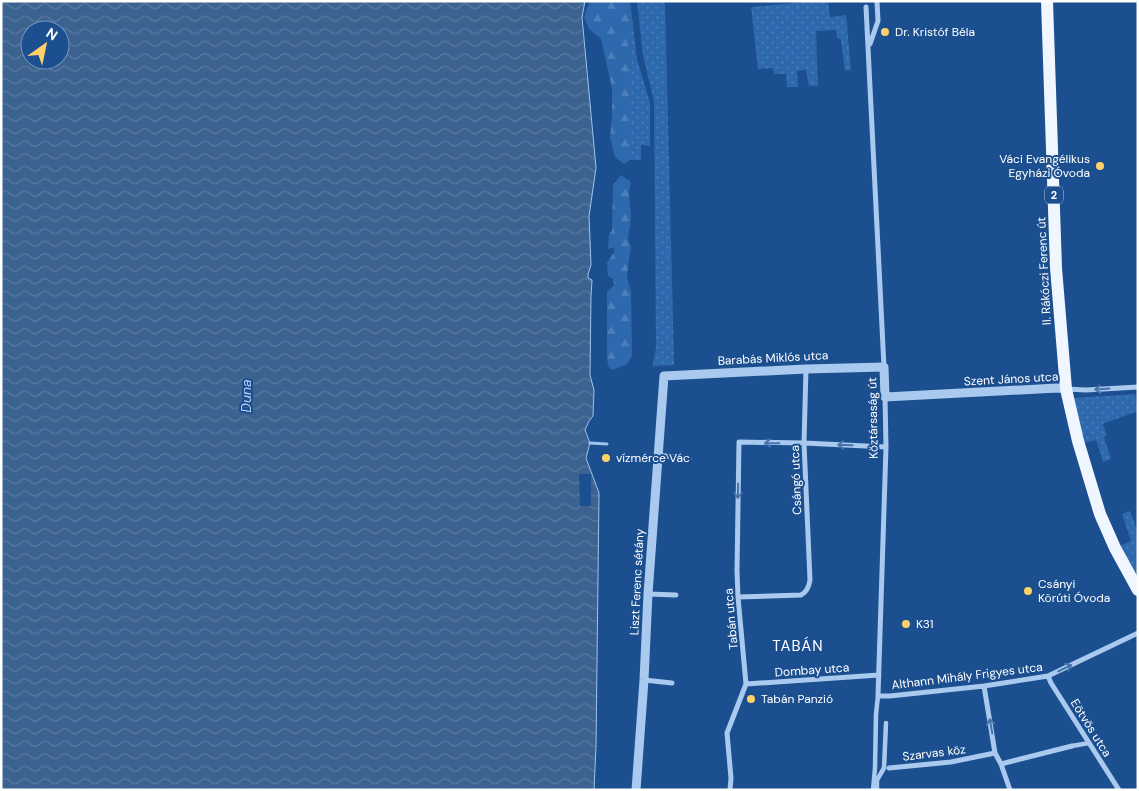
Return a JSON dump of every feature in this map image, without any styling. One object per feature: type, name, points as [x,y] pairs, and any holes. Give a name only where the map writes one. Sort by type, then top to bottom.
[{"type":"main road","name":"II. Rákóczi Ferenc út","points":[[1047,1],[1056,268],[1066,389]]},
{"type":"main road","name":"2","points":[[1066,389],[1078,442],[1100,514],[1121,561],[1138,590]]},
{"type":"street","name":"Köztársaság út","points":[[869,47],[878,21],[877,1]]},
{"type":"street","name":"Köztársaság út","points":[[866,7],[884,367],[886,447],[879,675],[876,714],[876,768],[873,790]]},
{"type":"street","name":"Barabás Miklós utca","points":[[664,376],[884,367]]},
{"type":"street","name":"Csángó utca","points":[[738,598],[800,595],[808,589],[810,580],[804,443],[806,369]]},
{"type":"street","name":"Liszt Ferenc sétány","points":[[638,789],[648,594],[664,376]]},
{"type":"street","name":"Szent János utca","points":[[885,397],[1051,388],[1086,390],[1138,386]]},
{"type":"street","name":"Tabán utca","points":[[730,790],[731,778],[727,733],[746,684],[737,571],[739,442],[804,443]]},
{"type":"street","points":[[804,443],[886,447]]},
{"type":"street","points":[[658,455],[689,458]]},
{"type":"street","points":[[648,594],[676,595]]},
{"type":"street","name":"Althann Mihály Frigyes utca","points":[[878,696],[984,686],[1048,676],[1138,633]]},
{"type":"street","name":"Dombay utca","points":[[746,684],[879,675]]},
{"type":"street","name":"Eötvös utca","points":[[1048,676],[1119,790]]},
{"type":"street","points":[[644,680],[672,683]]},
{"type":"street","points":[[984,686],[995,753],[1010,790]]},
{"type":"street","points":[[877,790],[877,780],[886,768],[886,724]]},
{"type":"street","points":[[1001,764],[1088,743]]},
{"type":"street","name":"Szarvas köz","points":[[876,768],[950,762],[995,753]]},
{"type":"green space","points":[[590,1],[629,1],[631,28],[630,160],[624,164],[615,157],[610,138],[612,88],[601,39],[589,29],[584,17]]},
{"type":"green space","points":[[629,1],[637,59],[650,103],[650,146],[641,145],[641,160],[630,160],[631,28]]},
{"type":"green space","points":[[637,1],[665,1],[674,365],[653,367],[656,348],[654,101],[643,56]]},
{"type":"green space","points":[[828,1],[830,17],[846,15],[851,70],[845,71],[841,40],[837,37],[836,30],[816,31],[818,86],[809,86],[806,70],[797,71],[798,87],[787,87],[786,74],[774,74],[773,68],[758,69],[751,7]]},
{"type":"green space","points":[[621,175],[631,182],[629,192],[631,219],[628,238],[631,248],[627,277],[631,292],[632,356],[627,364],[612,370],[608,366],[607,357],[607,292],[614,285],[613,278],[608,276],[607,263],[615,247],[608,249],[609,235],[612,230],[613,185]]},
{"type":"green space","points":[[1135,394],[1138,411],[1103,424],[1107,436],[1104,437],[1111,459],[1103,462],[1096,440],[1084,443],[1074,398]]},
{"type":"green space","points":[[1130,511],[1138,532],[1138,577],[1119,546],[1131,541],[1122,514]]},
{"type":"water","name":"Duna","points":[[1,1],[585,1],[582,17],[596,168],[589,216],[591,265],[588,274],[588,278],[592,280],[590,375],[594,390],[593,416],[585,430],[590,443],[586,458],[599,493],[594,790],[1,790]]},
{"type":"pier","points":[[579,474],[591,474],[591,506],[580,506]]},
{"type":"waterway","points":[[590,443],[607,444]]},
{"type":"place","name":"Dr. Kristóf Béla","points":[[885,32]]},
{"type":"place","name":"Váci Evangélikus Egyházi Óvoda","points":[[1100,166]]},
{"type":"place","name":"vízmérce Vác","points":[[606,458]]},
{"type":"place","name":"Csányi Körúti Óvoda","points":[[1028,591]]},
{"type":"place","name":"K31","points":[[906,624]]},
{"type":"place","name":"Tabán Panzió","points":[[751,699]]},
{"type":"district","name":"TABÁN","points":[[798,646]]}]
